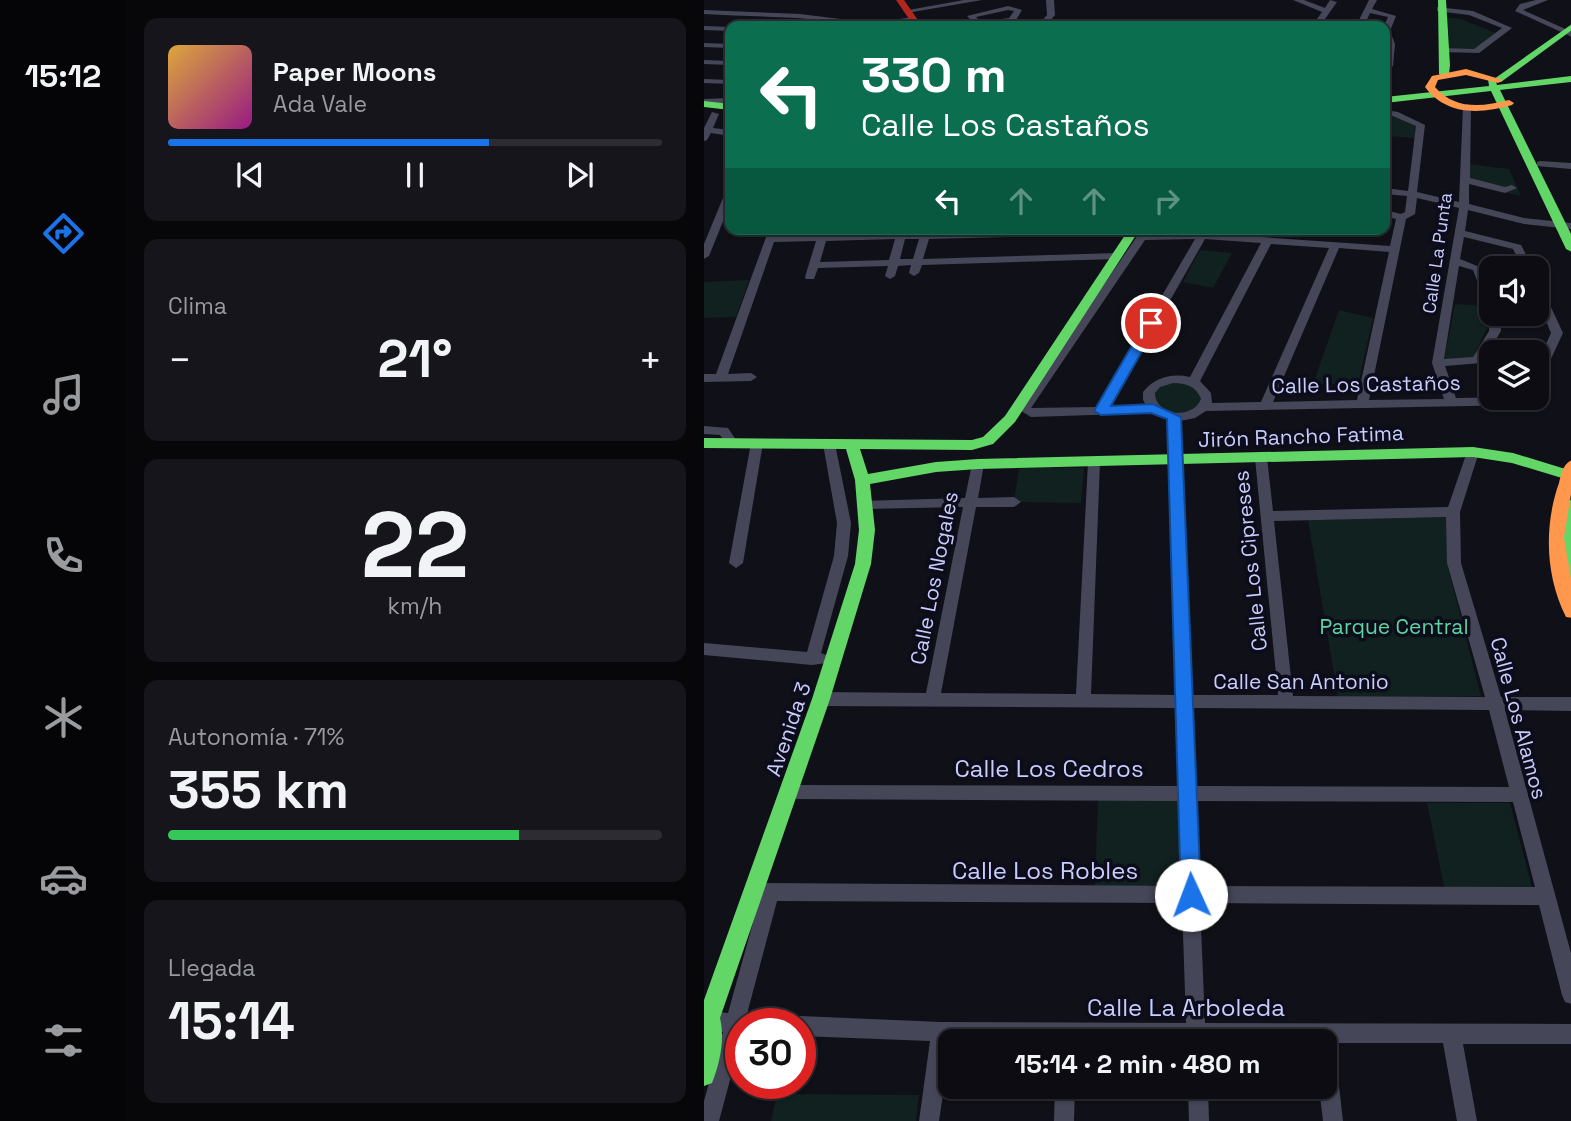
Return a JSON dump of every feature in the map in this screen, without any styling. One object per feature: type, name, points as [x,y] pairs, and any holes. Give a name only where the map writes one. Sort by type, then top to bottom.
[{"type":"street","points":[[888,21],[953,2],[977,0]]},
{"type":"street","points":[[1046,21],[1051,15],[1050,0]]},
{"type":"street","points":[[1297,0],[1326,11]]},
{"type":"street","points":[[1363,21],[1373,0]]},
{"type":"street","points":[[1445,63],[1495,83],[1519,74],[1569,31],[1519,10],[1522,6],[1544,0]]},
{"type":"street","points":[[1319,21],[1333,2]]},
{"type":"street","points":[[1432,91],[1432,81],[1445,63],[1476,51],[1508,29],[1470,13],[1441,5],[1438,20],[1445,63]]},
{"type":"street","points":[[976,21],[971,15],[1008,8],[1018,10],[1016,17],[1010,21]]},
{"type":"street","points":[[1370,11],[1392,15],[1390,21]]},
{"type":"street","points":[[704,12],[837,21]]},
{"type":"street","points":[[751,21],[754,14]]},
{"type":"street","points":[[704,28],[725,29]]},
{"type":"street","points":[[704,45],[725,46]]},
{"type":"street","points":[[704,62],[725,63]]},
{"type":"street","points":[[1519,74],[1571,77]]},
{"type":"street","points":[[1390,99],[1495,83],[1571,77]]},
{"type":"street","points":[[704,81],[725,80]]},
{"type":"street","points":[[1495,83],[1568,226]]},
{"type":"street","points":[[705,136],[725,91]]},
{"type":"street","points":[[1390,93],[1432,91],[1450,103],[1467,107],[1505,104]]},
{"type":"street","points":[[1505,104],[1540,164],[1568,226],[1571,249]]},
{"type":"street","name":"Calle La Punta","points":[[1451,402],[1438,363],[1464,205],[1467,107]]},
{"type":"street","points":[[1390,114],[1421,124],[1410,214],[1401,217],[1390,214]]},
{"type":"street","points":[[705,136],[725,134]]},
{"type":"street","points":[[1540,164],[1571,166]]},
{"type":"street","points":[[1465,180],[1497,188]]},
{"type":"street","points":[[1390,191],[1413,193],[1543,226],[1568,226]]},
{"type":"street","points":[[704,256],[725,205]]},
{"type":"street","points":[[1362,404],[1401,217]]},
{"type":"street","points":[[1460,233],[1517,247],[1522,256]]},
{"type":"street","points":[[721,377],[772,235]]},
{"type":"street","points":[[789,235],[854,235]]},
{"type":"street","points":[[890,276],[902,235]]},
{"type":"street","points":[[914,273],[925,235]]},
{"type":"street","points":[[704,443],[972,445],[988,441],[1010,419],[1131,235]]},
{"type":"street","points":[[1153,408],[1147,396],[1155,385],[1172,379],[1194,382],[1207,394],[1204,407],[1195,414],[1174,417],[1153,408],[1031,413],[1024,409],[1139,239],[1147,236],[1202,236],[1394,249]]},
{"type":"street","points":[[1101,411],[1202,236]]},
{"type":"street","points":[[810,277],[822,237]]},
{"type":"street","points":[[1194,382],[1267,241]]},
{"type":"street","points":[[1265,406],[1335,245]]},
{"type":"street","points":[[814,265],[1117,256]]},
{"type":"street","points":[[1455,261],[1478,268],[1479,271]]},
{"type":"street","points":[[1549,315],[1557,333],[1549,350]]},
{"type":"street","points":[[1438,363],[1477,360],[1495,331],[1495,326]]},
{"type":"street","points":[[704,378],[751,377]]},
{"type":"street","name":"Calle Los Castaños","points":[[1204,407],[1479,402]]},
{"type":"street","points":[[1174,417],[1196,1029]]},
{"type":"street","points":[[704,429],[724,431],[732,443]]},
{"type":"street","points":[[736,563],[757,443]]},
{"type":"street","points":[[812,659],[841,556],[844,523],[829,444]]},
{"type":"street","name":"Avenida 3","points":[[704,1075],[710,1052],[707,1026],[762,892],[789,792],[863,564],[867,530],[865,503],[862,480],[852,445]]},
{"type":"street","name":"Jirón Rancho Fatima","points":[[862,480],[936,467],[978,464],[1473,452],[1513,458],[1570,472]]},
{"type":"street","name":"Calle Los Alamos","points":[[1473,452],[1453,512],[1454,563],[1495,703],[1571,995]]},
{"type":"street","name":"Calle Los Cipreses","points":[[1261,458],[1286,702]]},
{"type":"street","points":[[1083,701],[1094,462]]},
{"type":"street","name":"Calle Los Nogales","points":[[932,700],[978,464]]},
{"type":"street","points":[[1570,472],[1557,503],[1553,540],[1559,577],[1571,612]]},
{"type":"street","points":[[865,503],[1014,502]]},
{"type":"street","points":[[1571,504],[1567,531],[1571,575]]},
{"type":"street","points":[[1267,516],[1453,512]]},
{"type":"street","points":[[704,649],[833,660]]},
{"type":"street","name":"Calle San Antonio","points":[[821,699],[1571,704]]},
{"type":"street","name":"Calle Los Cedros","points":[[789,792],[1519,795]]},
{"type":"street","points":[[744,1008],[762,892]]},
{"type":"street","name":"Calle Los Robles","points":[[762,892],[1545,896]]},
{"type":"street","points":[[707,1026],[725,1024]]},
{"type":"street","name":"Calle La Arboleda","points":[[816,1027],[938,1032]]},
{"type":"street","points":[[1451,1034],[1467,1121]]},
{"type":"street","name":"Calle La Arboleda","points":[[1337,1041],[1451,1034],[1571,1034]]},
{"type":"street","points":[[929,1121],[938,1054]]},
{"type":"street","points":[[709,1121],[725,1073]]},
{"type":"street","points":[[1064,1121],[1065,1099]]},
{"type":"street","points":[[1198,1099],[1199,1121]]},
{"type":"street","points":[[1330,1099],[1333,1121]]},
{"type":"green space","points":[[1442,17],[1461,19],[1496,33],[1474,50],[1449,49]]},
{"type":"green space","points":[[1390,115],[1418,123],[1415,138],[1390,136]]},
{"type":"green space","points":[[1468,164],[1509,169],[1521,196],[1469,183]]},
{"type":"green space","points":[[1200,250],[1232,253],[1213,288],[1183,282]]},
{"type":"green space","points":[[749,280],[736,317],[704,318],[704,282]]},
{"type":"green space","points":[[1455,304],[1479,306],[1479,326],[1488,326],[1472,359],[1444,360]]},
{"type":"green space","points":[[1339,310],[1373,318],[1358,384],[1313,384]]},
{"type":"green space","points":[[1167,382],[1183,382],[1201,392],[1202,402],[1182,412],[1160,410],[1152,394]]},
{"type":"green space","points":[[1019,467],[1084,468],[1081,503],[1014,502]]},
{"type":"green space","name":"Parque Central","points":[[1446,517],[1448,568],[1481,696],[1338,697],[1308,520]]},
{"type":"green space","points":[[1098,798],[1181,798],[1183,886],[1095,886]]},
{"type":"green space","points":[[1427,803],[1510,803],[1533,891],[1445,891]]},
{"type":"green space","points":[[816,1094],[919,1095],[916,1121],[771,1121],[776,1099],[816,1099]]},
{"type":"traffic: fast","points":[[1442,0],[1444,74]]},
{"type":"traffic: fast","points":[[1498,80],[1572,26]]},
{"type":"traffic: fast","points":[[1390,99],[1572,79]]},
{"type":"traffic: fast","points":[[1491,81],[1572,249]]},
{"type":"traffic: fast","points":[[704,104],[725,106]]},
{"type":"traffic: fast","points":[[704,443],[972,445],[988,441],[1010,419],[1131,235]]},
{"type":"traffic: fast","points":[[704,1031],[821,699],[863,564],[867,530],[862,480],[852,445]]},
{"type":"traffic: fast","points":[[862,480],[936,467],[978,464],[1473,452],[1513,458],[1572,476]]},
{"type":"traffic: fast","points":[[1572,504],[1567,531],[1572,575]]},
{"type":"traffic: fast","points":[[704,1075],[710,1052],[710,1021]]},
{"type":"traffic: slow","points":[[1498,80],[1466,72],[1435,78],[1430,87],[1437,96],[1455,106],[1477,109],[1509,103]]},
{"type":"traffic: slow","points":[[1572,465],[1560,504],[1556,538],[1560,573],[1572,612]]},
{"type":"traffic: jam","points":[[900,0],[915,21]]},
{"type":"route","points":[[1151,323],[1101,411],[1153,408],[1174,417],[1191,895]]}]
